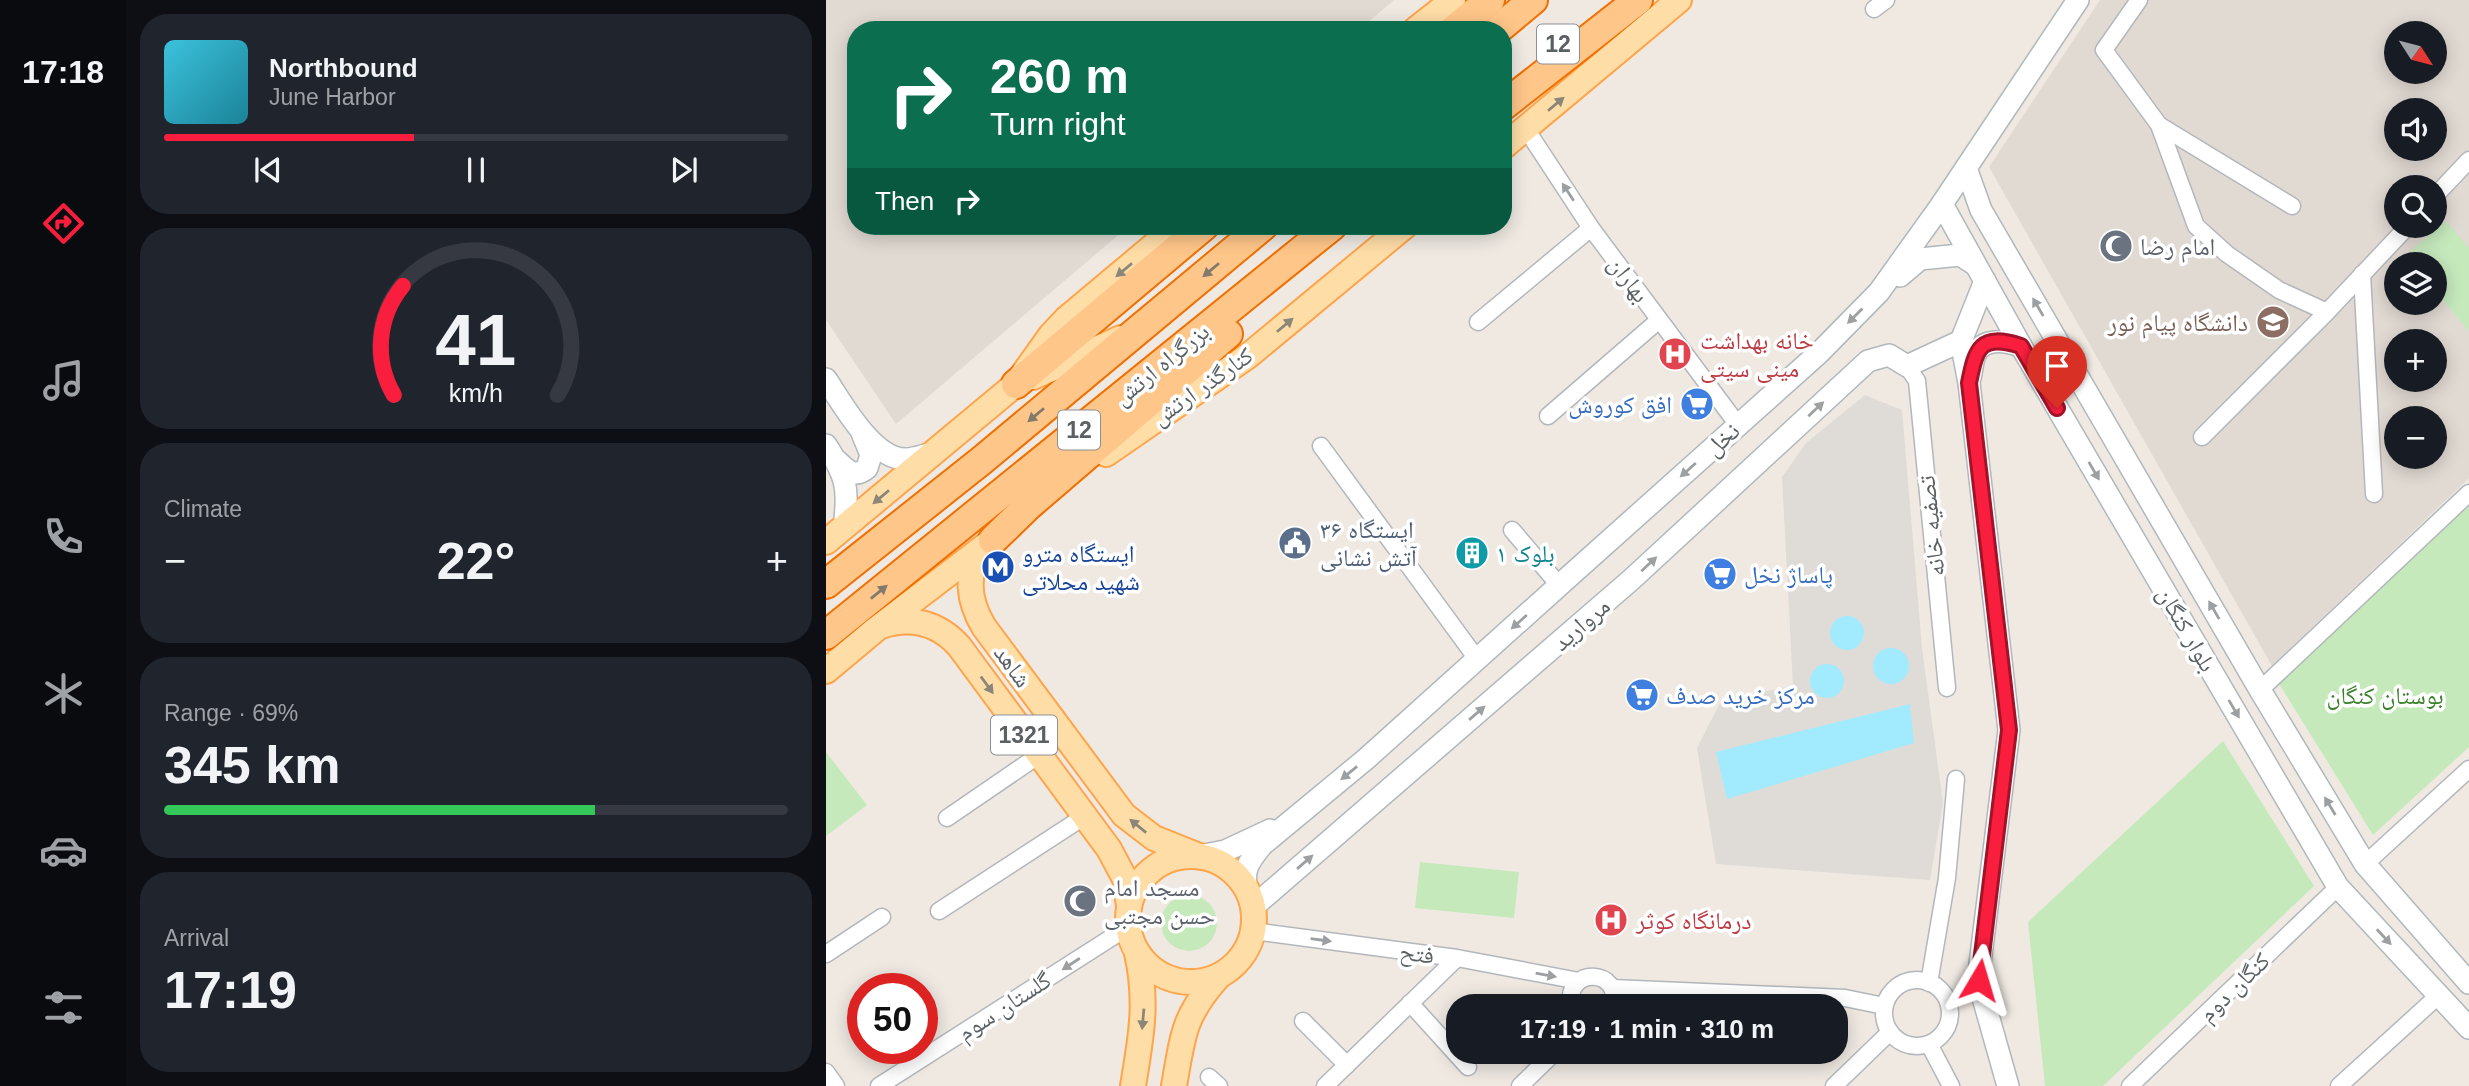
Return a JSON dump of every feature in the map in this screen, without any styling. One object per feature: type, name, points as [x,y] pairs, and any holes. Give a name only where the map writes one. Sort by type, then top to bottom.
[{"type":"highway","points":[[1464,21],[1490,0]]},
{"type":"highway","name":"12","points":[[1508,21],[1533,0]]},
{"type":"highway","name":"12","points":[[1512,81],[1613,0]]},
{"type":"highway","points":[[1512,99],[1638,0]]},
{"type":"highway","points":[[1016,384],[1194,235]]},
{"type":"highway","name":"بزرگراه ارتش","points":[[826,584],[981,461],[1252,235]]},
{"type":"highway","name":"بزرگراه ارتش","points":[[826,635],[1321,235]]},
{"type":"highway","points":[[993,540],[1019,513],[1344,235]]},
{"type":"main road","points":[[1427,21],[1454,0]]},
{"type":"main road","points":[[1512,140],[1679,0]]},
{"type":"main road","name":"نخل","points":[[1296,816],[1366,759],[1819,353],[1879,292],[1942,204],[2078,0]]},
{"type":"main road","name":"بلوار کنگان","points":[[1966,168],[1981,210],[2260,690],[2365,864],[2467,976]]},
{"type":"main road","points":[[1961,240],[1958,220],[1960,209],[1970,202],[1981,210]]},
{"type":"main road","name":"بلوار کنگان","points":[[1942,204],[2021,346],[2338,887],[2469,1028]]},
{"type":"main road","points":[[835,534],[1016,384],[1051,335],[1066,319],[1166,235]]},
{"type":"main road","name":"کنارگذر ارتش","points":[[875,630],[1131,436],[1248,356],[1392,235]]},
{"type":"main road","points":[[1879,292],[1920,260],[1960,255],[1980,272],[1961,341],[1969,383],[2009,730],[1979,980],[2008,1086]]},
{"type":"main road","points":[[1016,384],[1138,331]]},
{"type":"main road","points":[[1908,366],[1961,341]]},
{"type":"main road","points":[[1969,383],[1975,354],[1984,345],[2005,341],[2021,346]]},
{"type":"main road","name":"مروارید","points":[[1251,909],[1632,579],[1868,361],[1889,355],[1908,366]]},
{"type":"main road","points":[[826,379],[862,431],[885,454],[904,459],[933,453]]},
{"type":"main road","points":[[2057,408],[2088,393]]},
{"type":"main road","points":[[831,453],[850,473],[862,472],[867,468],[871,455],[862,431]]},
{"type":"main road","points":[[831,453],[848,494],[835,534]]},
{"type":"main road","name":"شاهد","points":[[993,540],[975,560],[970,576],[973,604],[984,627],[1125,815],[1154,838],[1199,856]]},
{"type":"main road","points":[[959,646],[957,633],[962,625],[971,621],[984,627]]},
{"type":"main road","name":"شاهد","points":[[875,630],[895,622],[919,622],[939,629],[959,646],[1109,849],[1125,879],[1129,916]]},
{"type":"main road","points":[[826,671],[875,630]]},
{"type":"main road","points":[[1174,1086],[1186,1023],[1199,998],[1219,976],[1235,965],[1247,949],[1251,909],[1244,874],[1249,862],[1262,845],[1296,816]]},
{"type":"main road","points":[[1133,1086],[1144,1006],[1143,981],[1129,916],[1135,890],[1144,877],[1171,859],[1199,856],[1238,846],[1296,816]]},
{"type":"main road","points":[[1199,856],[1218,862],[1235,873],[1251,909]]},
{"type":"main road","points":[[2338,887],[2365,864]]},
{"type":"main road","points":[[1137,953],[1149,967],[1165,977],[1201,982],[1219,976]]},
{"type":"street","points":[[2138,0],[2104,50],[2159,125],[2196,226],[2227,254],[2279,290],[2327,312]]},
{"type":"street","points":[[2159,125],[2292,206]]},
{"type":"street","name":"بهاران","points":[[1526,129],[1591,228],[1738,425]]},
{"type":"street","points":[[2447,183],[2469,160]]},
{"type":"street","points":[[1478,322],[1591,228]]},
{"type":"street","points":[[2203,437],[2327,312],[2396,238]]},
{"type":"street","points":[[2362,274],[2374,494]]},
{"type":"street","points":[[1548,416],[1659,320]]},
{"type":"street","name":"تصفیه خانه","points":[[1908,366],[1917,381],[1947,688]]},
{"type":"street","points":[[1321,446],[1477,659]]},
{"type":"street","points":[[2260,690],[2469,493]]},
{"type":"street","points":[[1512,530],[1559,585]]},
{"type":"street","points":[[947,818],[1039,755]]},
{"type":"street","points":[[2365,864],[2469,769]]},
{"type":"street","points":[[1930,983],[1947,878],[1956,779]]},
{"type":"street","points":[[939,911],[1085,816]]},
{"type":"street","name":"کنگان دوم","points":[[2130,1086],[2338,887]]},
{"type":"street","name":"فتح","points":[[1251,909],[1457,958],[1579,981],[1586,977],[1601,978],[1612,988]]},
{"type":"street","points":[[826,954],[882,916]]},
{"type":"street","name":"گلستان سوم","points":[[879,1086],[1129,916]]},
{"type":"street","points":[[1325,1086],[1457,958]]},
{"type":"street","points":[[1571,994],[1579,981]]},
{"type":"street","points":[[1911,981],[1930,983],[1946,998],[1949,1019],[1946,1030],[1929,1044],[1909,1046],[1899,1042],[1886,1027],[1884,1006],[1894,990],[1902,984],[1911,981]]},
{"type":"street","points":[[1615,994],[1612,988],[1845,998],[1884,1006]]},
{"type":"street","points":[[2339,1086],[2439,995]]},
{"type":"street","points":[[1410,1003],[1468,1067]]},
{"type":"street","points":[[1303,1021],[1342,1069],[1350,1086]]},
{"type":"street","points":[[1834,1086],[1891,1032]]},
{"type":"street","points":[[1929,1044],[1951,1086]]},
{"type":"street","points":[[1520,1086],[1543,1064]]},
{"type":"street","points":[[826,1072],[836,1086]]},
{"type":"shaded area","points":[[826,0],[1394,0],[1370,21],[847,21],[847,235],[1118,235],[896,424],[826,320]]},
{"type":"shaded area","name":"دانشگاه پیام نور","points":[[2100,0],[2469,0],[2469,478],[2272,666],[1989,167]]},
{"type":"shaded area","points":[[1865,395],[1902,410],[1922,648],[1943,803],[1930,880],[1716,864],[1697,748],[1722,699],[1793,686],[1782,477],[1806,443]]},
{"type":"green space","points":[[2447,222],[2469,248],[2469,331],[2447,305],[2447,252],[2410,252],[2426,238],[2447,238]]},
{"type":"green space","name":"بوستان کنگان","points":[[2469,502],[2469,747],[2373,835],[2276,679]]},
{"type":"green space","points":[[2223,741],[2314,886],[2103,1086],[2045,1086],[2028,922]]},
{"type":"green space","points":[[826,752],[867,805],[826,836]]},
{"type":"green space","points":[[1420,862],[1519,872],[1514,918],[1415,908]]},
{"type":"green space","points":[[1189,895],[1200,897],[1209,903],[1215,912],[1215,934],[1209,943],[1200,949],[1189,951],[1178,949],[1169,943],[1163,934],[1161,923],[1163,912],[1169,903],[1178,897]]},
{"type":"water","points":[[1847,616],[1859,621],[1864,633],[1859,645],[1847,650],[1835,645],[1830,633],[1835,621]]},
{"type":"water","points":[[1891,648],[1903,654],[1909,666],[1903,678],[1891,684],[1879,678],[1873,666],[1879,654]]},
{"type":"water","points":[[1827,664],[1839,669],[1844,681],[1839,693],[1827,698],[1815,693],[1810,681],[1815,669]]},
{"type":"water","points":[[1910,704],[1914,743],[1727,799],[1716,752]]},
{"type":"place","name":"امام رضا","points":[[2116,246]]},
{"type":"place","name":"دانشگاه پیام نور","points":[[2273,322]]},
{"type":"place","name":"خانه بهداشت مینی سیتی","points":[[1675,354]]},
{"type":"place","name":"افق کوروش","points":[[1697,404]]},
{"type":"place","name":"ایستگاه ۳۶ آتش نشانی","points":[[1295,543]]},
{"type":"place","name":"۱ بلوک","points":[[1472,553]]},
{"type":"place","name":"ایستگاه مترو شهید محلاتی","points":[[998,567]]},
{"type":"place","name":"پاساژ نخل","points":[[1720,574]]},
{"type":"place","name":"مرکز خرید صدف","points":[[1642,695]]},
{"type":"place","name":"مسجد امام حسن مجتبی","points":[[1080,901]]},
{"type":"place","name":"درمانگاه کوثر","points":[[1611,920]]},
{"type":"route","points":[[1979,980],[2009,730],[1969,383],[1975,354],[1984,345],[1994,342],[2005,341],[2021,346],[2057,408]]}]
